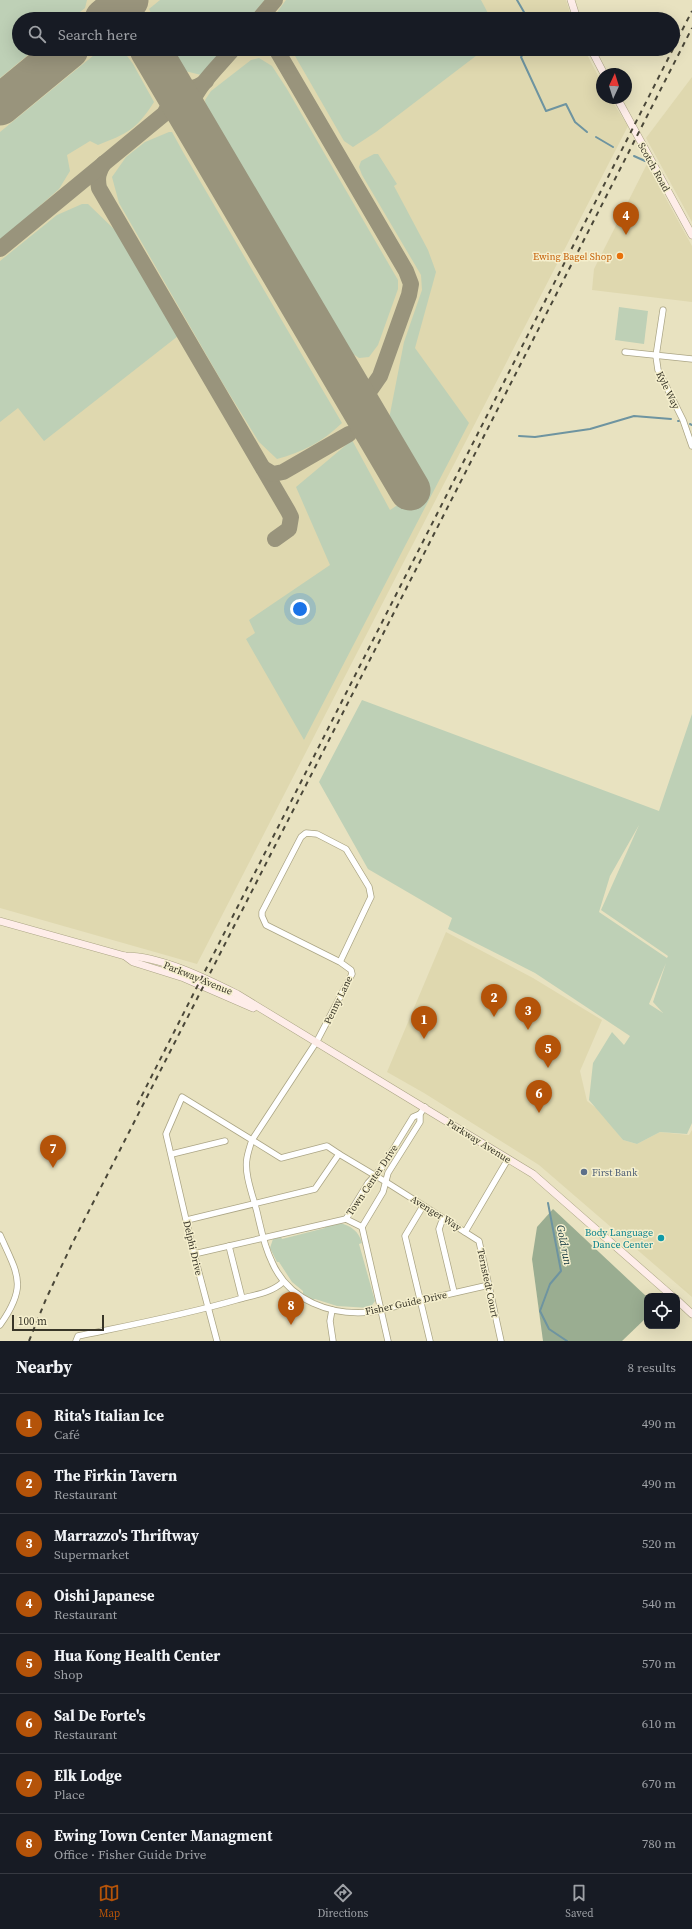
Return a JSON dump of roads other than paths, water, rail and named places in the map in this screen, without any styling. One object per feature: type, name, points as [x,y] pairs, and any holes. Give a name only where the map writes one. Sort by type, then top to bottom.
[{"type":"main road","points":[[571,0],[575,12]]},
{"type":"main road","points":[[595,56],[601,68]]},
{"type":"main road","name":"Scotch Road","points":[[620,104],[692,235]]},
{"type":"main road","name":"Parkway Avenue","points":[[0,921],[125,956],[143,957],[197,976],[237,994],[317,1041],[533,1174],[669,1293]]},
{"type":"main road","points":[[680,1303],[692,1314]]},
{"type":"street","name":"Kyle Way","points":[[663,310],[656,356],[658,370],[683,420],[692,446]]},
{"type":"street","name":"Kyle Way","points":[[625,352],[692,359]]},
{"type":"street","points":[[306,833],[318,834],[346,849],[370,891],[369,901],[340,962],[266,925],[262,916],[262,912],[301,837],[306,833]]},
{"type":"street","name":"Penny Lane","points":[[317,1041],[352,974],[351,970],[340,962]]},
{"type":"street","name":"Fisher Guide Drive","points":[[317,1041],[252,1140],[247,1159],[263,1238],[272,1262],[283,1282],[310,1302],[332,1310],[356,1313],[382,1310],[489,1284]]},
{"type":"street","name":"Delphi Drive","points":[[217,1341],[194,1254],[172,1154],[166,1134],[182,1097],[252,1140]]},
{"type":"street","name":"Town Center Drive","points":[[362,1227],[383,1192],[388,1173],[420,1122],[420,1114],[424,1107]]},
{"type":"street","name":"Town Center Drive","points":[[194,1254],[346,1219],[368,1184],[381,1169],[413,1117],[420,1114]]},
{"type":"street","name":"Avenger Way","points":[[252,1140],[281,1158],[327,1146],[376,1175],[464,1232],[508,1159]]},
{"type":"street","points":[[172,1154],[225,1141]]},
{"type":"street","points":[[187,1220],[315,1189],[339,1154]]},
{"type":"street","points":[[423,1206],[405,1236],[430,1341]]},
{"type":"street","points":[[443,1218],[439,1229],[454,1292]]},
{"type":"street","points":[[346,1219],[362,1227],[388,1341]]},
{"type":"street","name":"Ternstedt Court","points":[[464,1232],[479,1241],[501,1341]]},
{"type":"street","points":[[0,1325],[17,1295],[18,1279],[1,1239]]},
{"type":"street","points":[[229,1246],[242,1298]]},
{"type":"street","points":[[76,1341],[78,1336],[208,1308],[276,1289],[283,1282]]},
{"type":"street","points":[[332,1310],[330,1321],[333,1341]]},
{"type":"waterway","points":[[517,0],[524,12]]},
{"type":"waterway","points":[[522,56],[546,111],[566,104],[575,122],[587,132]]},
{"type":"waterway","points":[[596,137],[613,147]]},
{"type":"waterway","points":[[634,156],[645,161]]},
{"type":"waterway","points":[[519,436],[535,437],[590,429],[634,416],[671,419]]},
{"type":"waterway","name":"Gold run","points":[[548,1203],[561,1271],[550,1284],[540,1311],[549,1329],[567,1341]]},
{"type":"railway","points":[[680,34],[692,11]]},
{"type":"railway","points":[[680,52],[692,28]]},
{"type":"railway","points":[[137,1105],[669,56]]},
{"type":"railway","points":[[29,1341],[46,1299],[72,1244],[678,56]]},
{"type":"place","name":"Oishi Japanese","points":[[626,235]]},
{"type":"place","name":"Ewing Bagel Shop","points":[[620,256]]},
{"type":"place","name":"The Firkin Tavern","points":[[494,1017]]},
{"type":"place","name":"Marrazzo's Thriftway","points":[[528,1030]]},
{"type":"place","name":"Rita's Italian Ice","points":[[424,1039]]},
{"type":"place","name":"Hua Kong Health Center","points":[[548,1068]]},
{"type":"place","name":"Sal De Forte's","points":[[539,1113]]},
{"type":"place","name":"Elk Lodge","points":[[53,1168]]},
{"type":"place","name":"First Bank","points":[[584,1172]]},
{"type":"place","name":"Body Language Dance Center","points":[[661,1238]]},
{"type":"place","name":"Ewing Town Center Managment","points":[[291,1325]]}]
